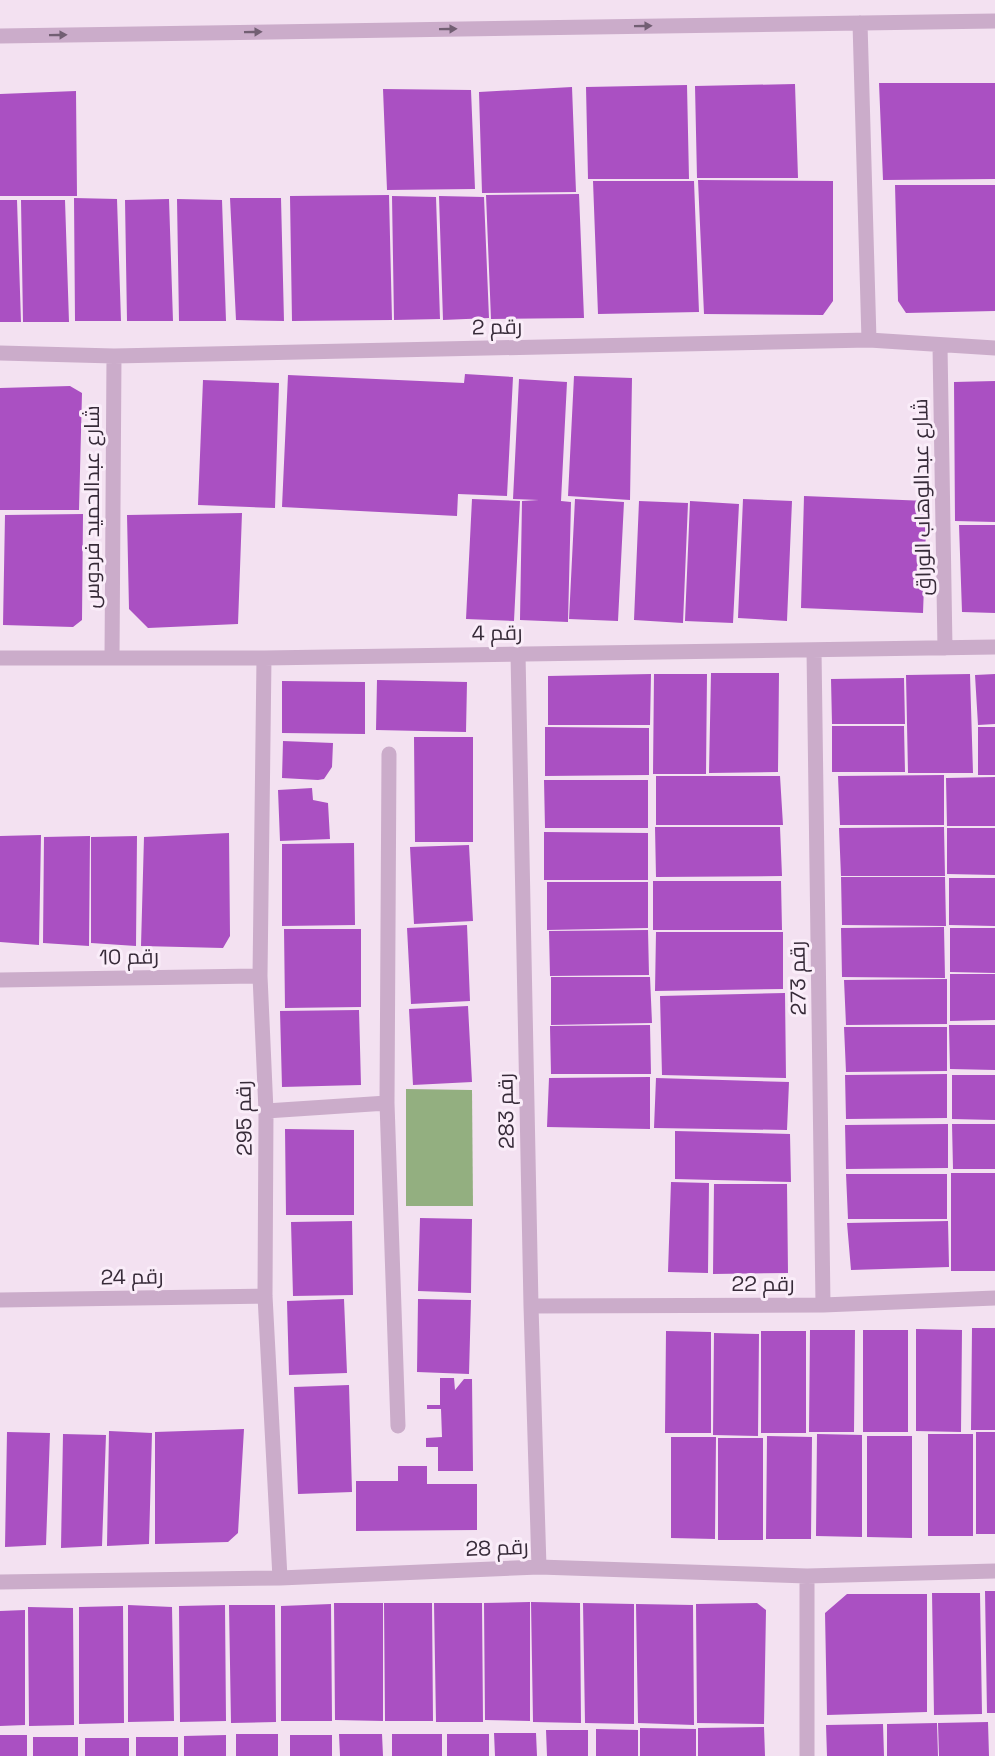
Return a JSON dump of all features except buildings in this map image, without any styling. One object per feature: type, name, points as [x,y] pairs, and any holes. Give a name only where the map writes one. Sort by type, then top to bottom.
[{"type":"street","points":[[0,36],[995,21]]},
{"type":"street","points":[[860,23],[869,340]]},
{"type":"street","name":"رقم 2","points":[[0,353],[114,356],[869,340],[995,348]]},
{"type":"street","name":"شارع عبدالوهاب الوراق","points":[[940,346],[945,648]]},
{"type":"street","name":"شارع عبدالحميد فردوس","points":[[112,658],[114,356]]},
{"type":"street","name":"رقم 4","points":[[0,658],[264,658],[995,647]]},
{"type":"street","name":"رقم 273","points":[[814,650],[823,1305]]},
{"type":"street","name":"رقم 283","points":[[518,654],[531,1306],[539,1567]]},
{"type":"street","name":"رقم 295","points":[[264,658],[260,976],[266,1111],[265,1296],[280,1578]]},
{"type":"street","points":[[389,754],[387,1103],[398,1426]]},
{"type":"street","name":"رقم 10","points":[[0,980],[260,976]]},
{"type":"street","points":[[266,1111],[387,1103]]},
{"type":"street","name":"رقم 24","points":[[0,1300],[265,1296]]},
{"type":"street","name":"رقم 22","points":[[531,1306],[823,1305],[995,1298]]},
{"type":"street","name":"رقم 28","points":[[0,1582],[280,1578],[539,1567],[807,1576],[995,1571]]},
{"type":"street","points":[[807,1576],[807,1756]]},
{"type":"shaded area","points":[[406,1089],[472,1090],[473,1206],[406,1206]]}]
